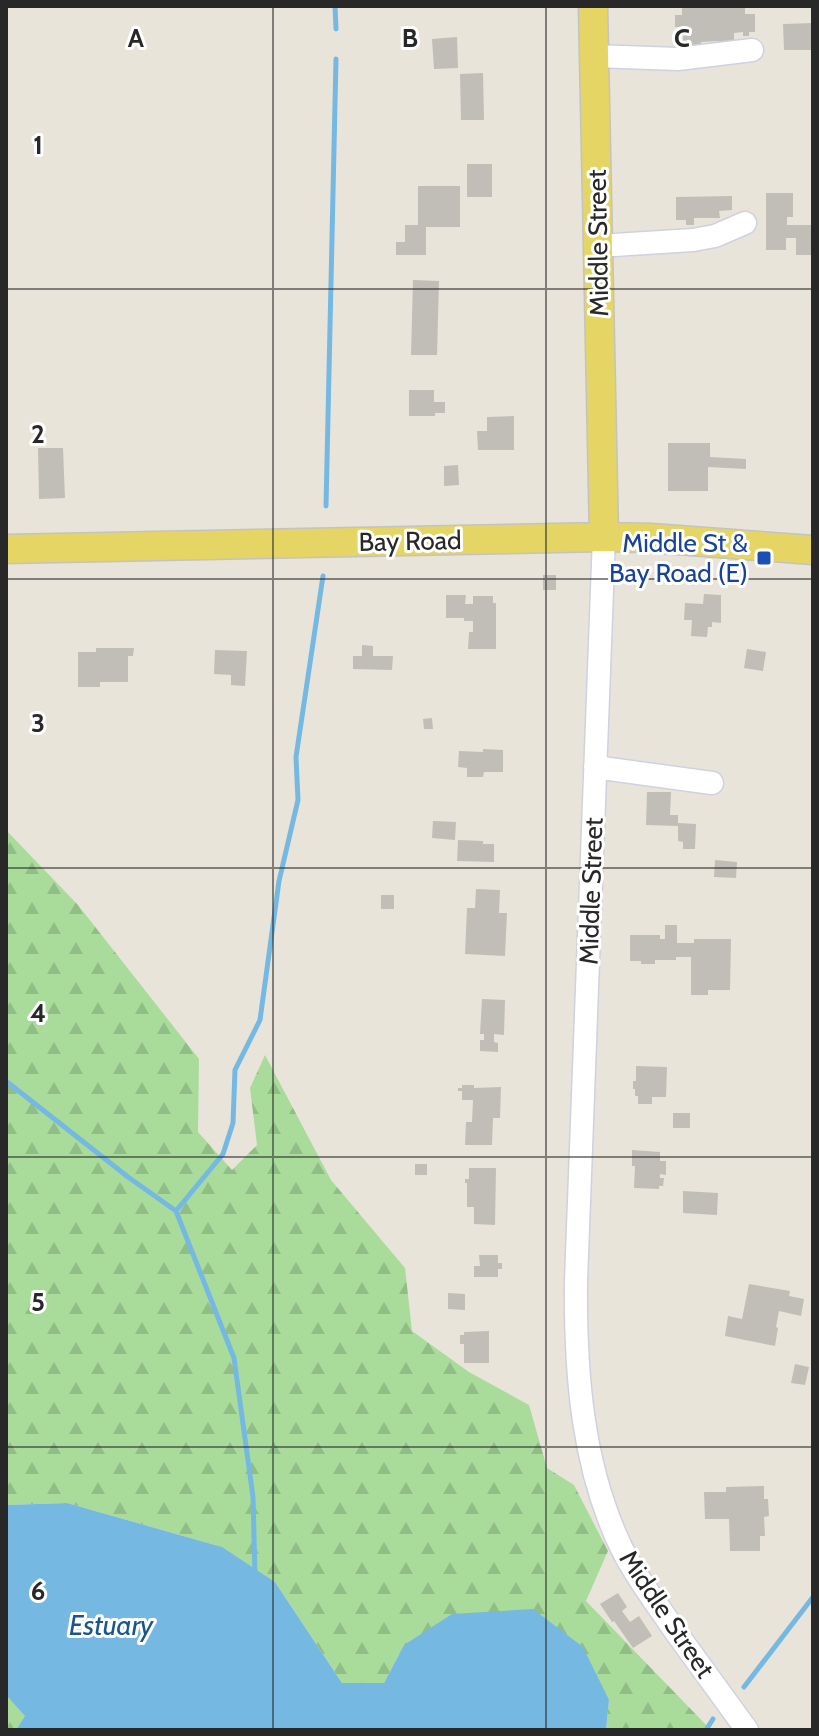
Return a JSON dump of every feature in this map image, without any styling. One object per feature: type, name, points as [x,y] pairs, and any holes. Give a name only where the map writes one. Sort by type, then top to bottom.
[{"type":"main road","name":"Middle Street","points":[[593,6],[604,537]]},
{"type":"main road","name":"Bay Road","points":[[6,549],[604,537],[813,550]]},
{"type":"street","points":[[594,56],[678,59],[752,50]]},
{"type":"street","points":[[598,246],[693,240],[715,236],[745,223]]},
{"type":"street","name":"Middle Street","points":[[604,537],[576,1281],[581,1401],[601,1496],[623,1550],[646,1590],[747,1730]]},
{"type":"street","points":[[595,767],[712,783]]},
{"type":"green space","points":[[6,830],[78,905],[199,1059],[198,1132],[232,1170],[257,1145],[250,1088],[265,1055],[331,1180],[405,1268],[412,1331],[469,1372],[529,1405],[547,1468],[574,1485],[608,1551],[586,1601],[711,1730],[606,1730],[609,1700],[404,1645],[384,1683],[342,1683],[275,1582],[215,1545],[67,1503],[6,1505]]},
{"type":"green space","points":[[6,1695],[26,1716],[16,1730],[6,1730]]},
{"type":"water","name":"Estuary","points":[[67,1503],[222,1547],[275,1582],[342,1683],[384,1683],[404,1645],[452,1614],[533,1609],[583,1647],[609,1700],[606,1730],[16,1730],[25,1716],[6,1695],[6,1505]]},
{"type":"building","points":[[682,6],[745,6],[745,14],[755,14],[755,32],[749,32],[749,36],[743,36],[743,32],[734,33],[734,41],[723,41],[723,45],[719,45],[719,41],[683,45],[683,27],[675,27],[675,15],[682,15]]},
{"type":"building","points":[[813,23],[813,50],[784,50],[783,24]]},
{"type":"building","points":[[457,37],[458,68],[434,69],[432,39]]},
{"type":"building","points":[[483,73],[484,120],[461,120],[460,74]]},
{"type":"building","points":[[467,164],[492,164],[492,197],[467,197]]},
{"type":"building","points":[[418,186],[460,186],[460,227],[426,227],[426,255],[396,255],[396,242],[405,242],[405,225],[418,225]]},
{"type":"building","points":[[766,193],[793,193],[793,217],[787,217],[787,225],[813,225],[813,255],[796,255],[796,238],[786,238],[786,250],[766,250]]},
{"type":"building","points":[[732,196],[732,210],[719,211],[720,218],[694,218],[694,225],[686,225],[686,220],[676,220],[676,197]]},
{"type":"building","points":[[413,280],[439,281],[437,355],[411,355]]},
{"type":"building","points":[[409,390],[434,390],[434,402],[445,402],[445,413],[409,416]]},
{"type":"building","points":[[514,416],[514,450],[478,450],[477,431],[487,431],[487,417]]},
{"type":"building","points":[[668,443],[710,443],[710,457],[746,459],[746,469],[708,467],[708,491],[668,491]]},
{"type":"building","points":[[38,448],[63,448],[65,498],[39,499]]},
{"type":"building","points":[[458,465],[459,485],[444,486],[444,466]]},
{"type":"building","points":[[543,575],[556,575],[556,590],[543,590]]},
{"type":"building","points":[[704,594],[721,595],[721,623],[712,622],[707,637],[691,636],[692,620],[684,620],[685,603],[703,604]]},
{"type":"building","points":[[446,595],[466,595],[465,604],[473,604],[473,596],[493,596],[493,603],[496,603],[496,649],[468,649],[473,621],[446,618]]},
{"type":"building","points":[[362,645],[373,646],[373,656],[393,656],[392,670],[353,669],[353,656],[362,656]]},
{"type":"building","points":[[96,648],[134,648],[133,656],[128,656],[128,682],[100,682],[100,687],[78,687],[78,652],[96,652]]},
{"type":"building","points":[[747,649],[766,652],[763,671],[744,668]]},
{"type":"building","points":[[215,650],[247,651],[245,686],[231,685],[231,675],[214,674]]},
{"type":"building","points":[[432,718],[433,729],[424,729],[423,719]]},
{"type":"building","points":[[483,749],[503,750],[503,772],[484,772],[483,777],[467,777],[467,768],[458,767],[459,751],[483,752]]},
{"type":"building","points":[[647,792],[671,792],[670,815],[678,815],[678,823],[696,824],[695,849],[683,849],[683,842],[678,841],[678,826],[646,825]]},
{"type":"building","points":[[433,821],[456,822],[455,840],[432,838]]},
{"type":"building","points":[[458,840],[494,844],[494,862],[457,861]]},
{"type":"building","points":[[715,860],[737,862],[736,878],[714,877]]},
{"type":"building","points":[[476,889],[500,890],[499,913],[507,913],[505,956],[465,954],[467,908],[475,908]]},
{"type":"building","points":[[381,895],[394,895],[394,909],[381,909]]},
{"type":"building","points":[[665,925],[677,925],[677,943],[694,943],[694,939],[731,939],[730,990],[708,990],[708,995],[691,995],[691,957],[655,960],[655,964],[630,961],[630,935],[660,935],[660,939],[665,939]]},
{"type":"building","points":[[482,999],[505,1000],[504,1035],[494,1034],[498,1052],[480,1051],[480,1040],[484,1040],[484,1034],[480,1034]]},
{"type":"building","points":[[636,1066],[667,1067],[666,1097],[652,1097],[652,1104],[638,1104],[638,1096],[635,1096],[633,1089]]},
{"type":"building","points":[[462,1085],[501,1087],[500,1118],[493,1118],[492,1145],[465,1145],[466,1122],[472,1122],[473,1100],[462,1100],[462,1091],[458,1088]]},
{"type":"building","points":[[673,1113],[690,1113],[690,1128],[673,1128]]},
{"type":"building","points":[[632,1150],[660,1152],[660,1161],[666,1161],[666,1175],[660,1174],[660,1178],[664,1178],[663,1186],[659,1189],[634,1188]]},
{"type":"building","points":[[415,1164],[427,1164],[427,1175],[415,1175]]},
{"type":"building","points":[[469,1168],[496,1168],[495,1225],[474,1224],[474,1207],[467,1207],[465,1179],[469,1179]]},
{"type":"building","points":[[683,1191],[718,1193],[717,1215],[683,1213]]},
{"type":"building","points":[[479,1255],[498,1255],[502,1269],[498,1269],[498,1277],[474,1277],[474,1266],[480,1266]]},
{"type":"building","points":[[749,1284],[790,1291],[789,1296],[804,1299],[801,1316],[779,1311],[775,1346],[725,1336],[728,1316],[742,1319]]},
{"type":"building","points":[[448,1293],[465,1294],[465,1310],[448,1309]]},
{"type":"building","points":[[489,1331],[489,1363],[464,1363],[464,1344],[460,1344],[460,1335],[464,1332]]},
{"type":"building","points":[[795,1364],[809,1367],[805,1385],[791,1383]]},
{"type":"building","points":[[764,1486],[769,1516],[764,1517],[765,1536],[760,1536],[760,1551],[730,1551],[729,1519],[705,1519],[704,1492],[726,1492],[726,1487]]},
{"type":"building","points":[[618,1593],[627,1607],[622,1611],[630,1622],[639,1616],[652,1636],[633,1648],[600,1604]]},
{"type":"waterway","points":[[335,6],[336,29]]},
{"type":"waterway","points":[[326,506],[336,59]]},
{"type":"waterway","points":[[176,1211],[223,1154],[233,1123],[235,1070],[260,1020],[279,881],[298,800],[296,757],[323,576]]},
{"type":"waterway","points":[[6,1081],[176,1211],[234,1358],[253,1497],[255,1576]]},
{"type":"waterway","points":[[744,1687],[813,1597]]},
{"type":"waterway","points":[[706,1730],[713,1719]]},
{"type":"place","name":"Middle St & Bay Road (E)","points":[[764,558]]}]
